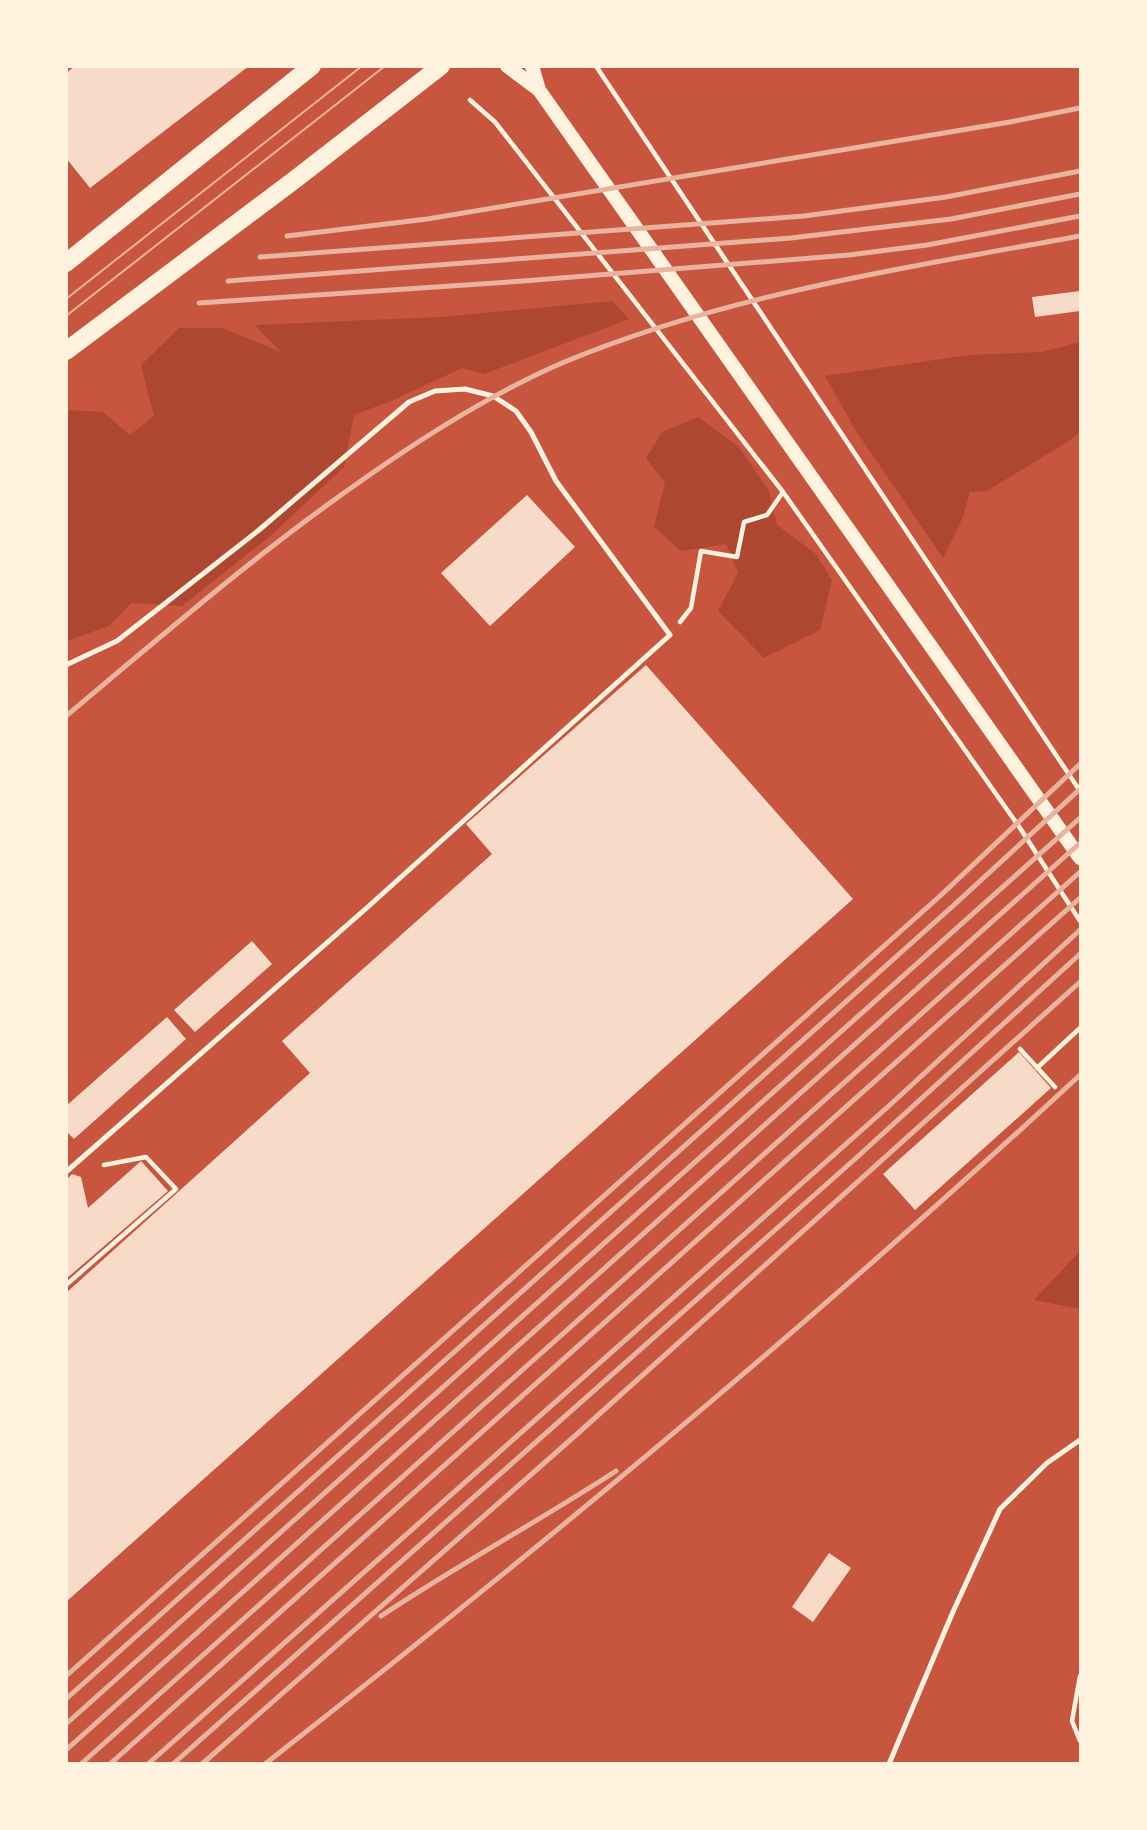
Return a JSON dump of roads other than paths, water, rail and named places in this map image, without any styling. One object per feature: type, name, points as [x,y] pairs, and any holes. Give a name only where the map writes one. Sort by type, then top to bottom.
[{"type":"main road","points":[[66,263],[312,66]]},
{"type":"main road","points":[[66,351],[441,66]]},
{"type":"main road","points":[[507,66],[539,90],[1080,858]]},
{"type":"main road","points":[[532,66],[539,90]]},
{"type":"lane","points":[[66,665],[117,642],[260,530],[410,402],[435,391],[445,390],[466,389],[493,396],[516,411],[531,432],[556,481],[670,635],[370,905],[66,1172]]},
{"type":"lane","points":[[889,1763],[1000,1509],[1047,1463],[1080,1440]]},
{"type":"tram line","points":[[66,299],[362,66]]},
{"type":"tram line","points":[[66,316],[385,66]]},
{"type":"railway","points":[[287,236],[427,219],[1080,108]]},
{"type":"railway","points":[[260,257],[804,216],[946,197],[1080,171]]},
{"type":"railway","points":[[228,281],[791,238],[951,219],[1080,194]]},
{"type":"railway","points":[[199,303],[849,255],[927,245],[1080,216]]},
{"type":"railway","points":[[66,716],[214,592],[329,504],[438,429],[536,375],[624,339],[752,301],[883,272],[1080,236]]},
{"type":"railway","points":[[66,1676],[940,896],[1080,764]]},
{"type":"railway","points":[[66,1699],[954,905],[1080,789]]},
{"type":"railway","points":[[66,1724],[1080,818]]},
{"type":"railway","points":[[66,1750],[1080,843]]},
{"type":"railway","points":[[81,1764],[1080,872]]},
{"type":"railway","points":[[110,1764],[1080,898]]},
{"type":"railway","points":[[148,1764],[891,1104],[1080,930]]},
{"type":"railway","points":[[173,1764],[855,1159],[1080,954]]},
{"type":"railway","points":[[202,1764],[576,1435],[1080,982]]},
{"type":"railway","points":[[265,1764],[474,1598],[680,1428],[882,1254],[1080,1075]]},
{"type":"railway","points":[[381,1616],[616,1471]]}]
